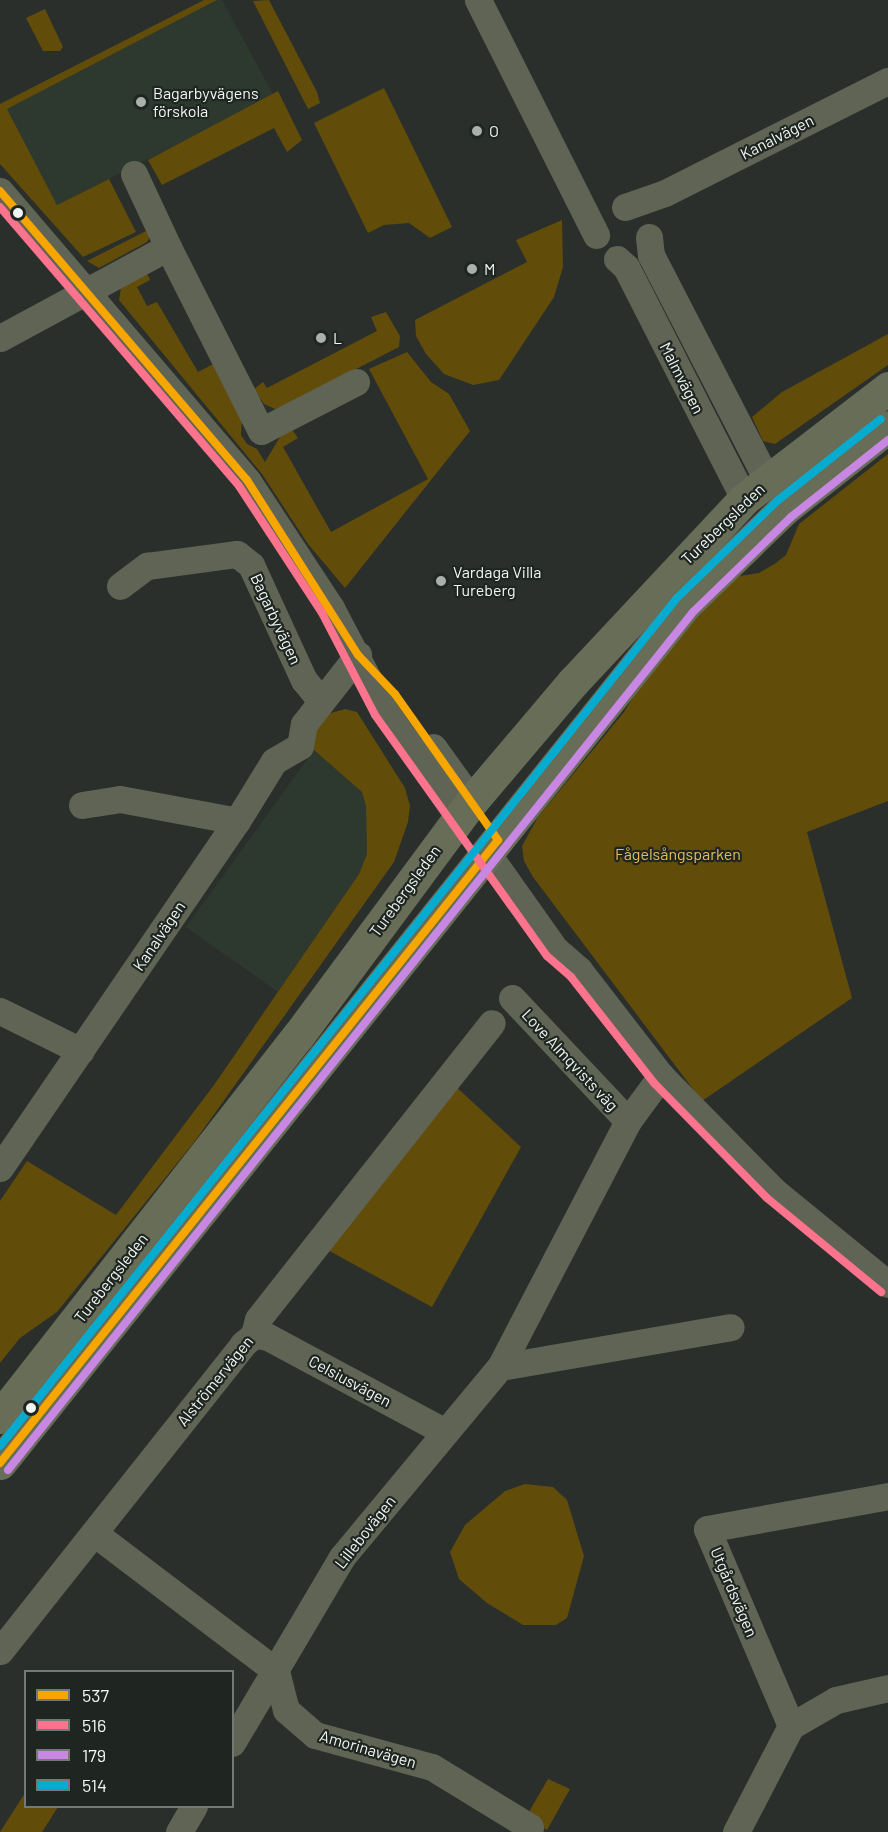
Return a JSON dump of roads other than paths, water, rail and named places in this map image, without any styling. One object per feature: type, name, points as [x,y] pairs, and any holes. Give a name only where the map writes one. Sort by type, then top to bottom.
[{"type":"main road","name":"Turebergsleden","points":[[0,1417],[298,1036],[466,809],[573,682],[756,489],[888,388]]},
{"type":"main road","name":"Turebergsleden","points":[[0,1463],[685,605],[776,517],[888,427]]},
{"type":"main road","points":[[756,489],[776,517]]},
{"type":"main road","points":[[466,809],[492,846]]},
{"type":"street","points":[[478,0],[578,196],[603,251],[617,259],[641,252],[665,193]]},
{"type":"street","name":"Kanalvägen","points":[[620,207],[665,193],[888,81]]},
{"type":"street","points":[[134,174],[168,248],[261,431],[356,382]]},
{"type":"street","points":[[0,191],[87,290],[247,480],[358,655],[384,709],[466,809]]},
{"type":"street","points":[[578,196],[641,214],[649,233]]},
{"type":"street","points":[[596,234],[601,218],[620,207]]},
{"type":"street","name":"Malmvägen","points":[[649,233],[651,255],[756,489]]},
{"type":"street","points":[[0,338],[168,248]]},
{"type":"street","name":"Malmvägen","points":[[617,259],[626,267],[756,489]]},
{"type":"street","name":"Bagarbyvägen","points":[[120,586],[147,566],[237,554],[251,565],[304,680],[321,701]]},
{"type":"street","name":"Kanalvägen","points":[[0,1168],[237,821],[274,761],[300,746],[304,724],[358,655]]},
{"type":"street","points":[[82,805],[120,798],[237,821]]},
{"type":"street","points":[[492,846],[566,937],[579,970],[661,1076],[774,1191],[888,1284]]},
{"type":"street","name":"Love Almqvists väg","points":[[512,998],[628,1121]]},
{"type":"street","points":[[0,1011],[81,1051]]},
{"type":"street","name":"Alströmervägen","points":[[0,1651],[243,1344],[254,1335],[258,1319],[492,1023]]},
{"type":"street","name":"Lillebovägen","points":[[234,1740],[342,1557],[500,1366],[628,1121],[661,1076]]},
{"type":"street","points":[[500,1366],[731,1327]]},
{"type":"street","name":"Celsiusvägen","points":[[254,1335],[268,1337],[445,1432]]},
{"type":"street","name":"Utgårdsvägen","points":[[791,1726],[707,1529],[888,1496]]},
{"type":"street","points":[[94,1533],[276,1671]]},
{"type":"street","name":"Amorinavägen","points":[[276,1671],[286,1710],[315,1735],[432,1767],[530,1827]]},
{"type":"street","points":[[736,1832],[791,1726],[836,1700],[888,1688]]},
{"type":"street","points":[[179,1832],[193,1808]]},
{"type":"place","name":"Bagarbyvägens förskola","points":[[141,102]]},
{"type":"place","name":"O","points":[[477,131]]},
{"type":"place","name":"M","points":[[472,269]]},
{"type":"place","name":"L","points":[[321,338]]},
{"type":"place","name":"Vardaga Villa Tureberg","points":[[441,581]]},
{"type":"park label","name":"Fågelsångsparken","points":[[678,854]]}]
